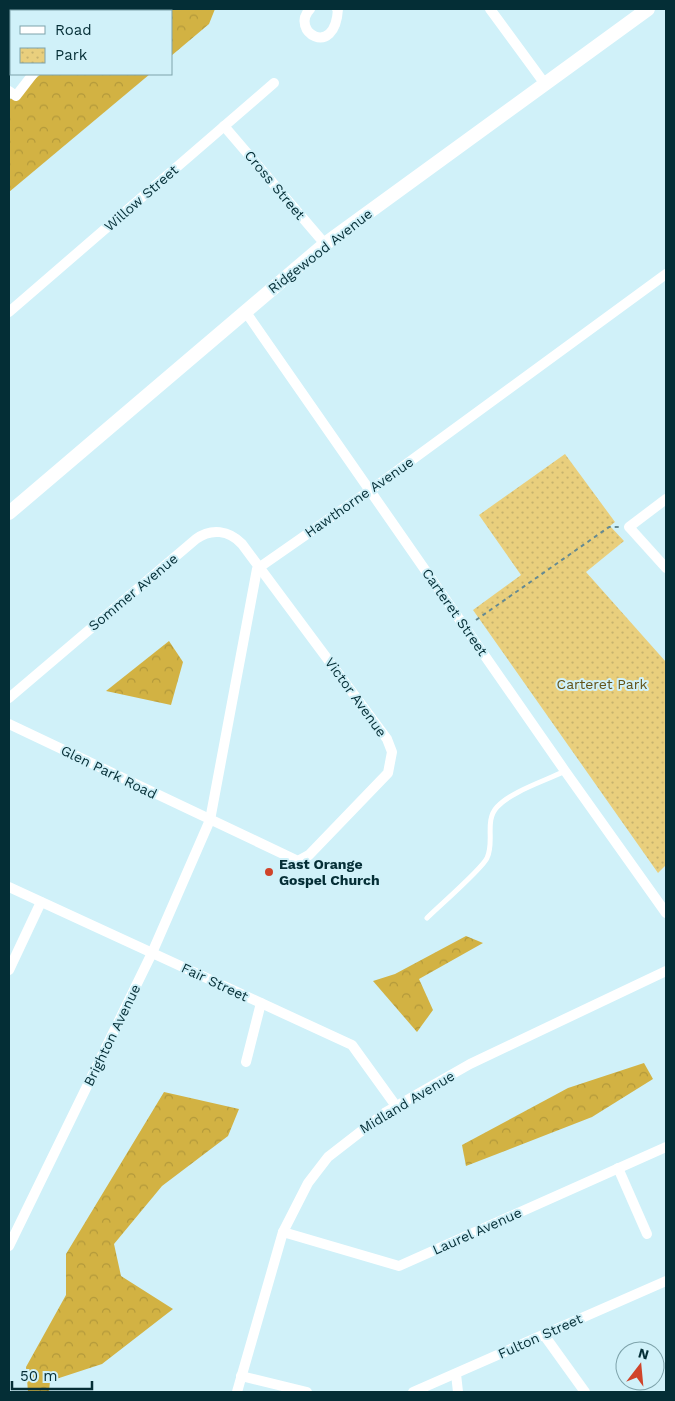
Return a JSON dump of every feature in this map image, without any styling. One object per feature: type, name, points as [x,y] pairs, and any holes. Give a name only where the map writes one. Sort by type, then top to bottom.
[{"type":"street","points":[[310,9],[305,15],[305,25],[311,34],[319,38],[333,32],[338,21],[338,9]]},
{"type":"street","points":[[490,9],[545,84]]},
{"type":"street","name":"Ridgewood Avenue","points":[[9,514],[325,244],[648,9]]},
{"type":"street","points":[[12,93],[33,75]]},
{"type":"street","name":"Willow Street","points":[[9,312],[274,84]]},
{"type":"street","name":"Cross Street","points":[[224,126],[325,244]]},
{"type":"street","name":"Hawthorne Avenue","points":[[260,567],[370,490],[666,274]]},
{"type":"street","name":"Carteret Street","points":[[245,311],[564,771],[666,912]]},
{"type":"street","points":[[666,499],[629,527],[666,568]]},
{"type":"street","name":"Sommer Avenue","points":[[9,698],[201,536],[217,531],[233,536],[241,542],[260,567]]},
{"type":"street","points":[[210,820],[257,569],[260,567]]},
{"type":"street","name":"Victor Avenue","points":[[210,820],[298,861],[304,860],[383,780],[392,763],[392,752],[387,739],[260,567]]},
{"type":"street","name":"Glen Park Road","points":[[9,724],[210,820]]},
{"type":"street","name":"Brighton Avenue","points":[[9,1246],[152,953],[210,820]]},
{"type":"street","name":"Fair Street","points":[[9,887],[352,1045],[396,1106]]},
{"type":"street","points":[[9,970],[41,902]]},
{"type":"street","name":"Midland Avenue","points":[[237,1392],[283,1232],[308,1183],[328,1157],[350,1138],[396,1106],[470,1064],[666,971]]},
{"type":"street","points":[[246,1062],[261,1003]]},
{"type":"street","name":"Laurel Avenue","points":[[283,1232],[399,1266],[666,1147]]},
{"type":"street","points":[[618,1168],[647,1234]]},
{"type":"street","name":"Fulton Street","points":[[413,1392],[664,1285]]},
{"type":"street","points":[[544,1335],[585,1392]]},
{"type":"street","points":[[456,1374],[458,1392]]},
{"type":"street","points":[[241,1376],[308,1392]]},
{"type":"lane","points":[[427,918],[487,860],[490,846],[491,815],[498,806],[520,791],[564,771]]},
{"type":"path","points":[[476,620],[610,527],[629,527]]},
{"type":"green space","points":[[215,9],[209,24],[172,55],[172,10],[163,10]]},
{"type":"green space","points":[[40,75],[149,75],[9,192],[9,100]]},
{"type":"green space","name":"Carteret Park","points":[[565,454],[615,522],[610,526],[624,541],[586,572],[666,662],[666,865],[658,873],[473,610],[521,575],[479,515]]},
{"type":"green space","points":[[169,641],[183,662],[171,705],[106,691]]},
{"type":"green space","points":[[466,936],[483,943],[419,979],[433,1010],[417,1032],[373,981],[395,974]]},
{"type":"green space","points":[[644,1063],[653,1079],[592,1117],[466,1166],[462,1145],[568,1088]]},
{"type":"green space","points":[[164,1092],[239,1109],[228,1136],[162,1186],[114,1244],[121,1276],[173,1309],[102,1364],[50,1381],[49,1392],[28,1392],[26,1367],[66,1295],[66,1254]]},
{"type":"place","name":"East Orange Gospel Church","points":[[269,872]]}]
